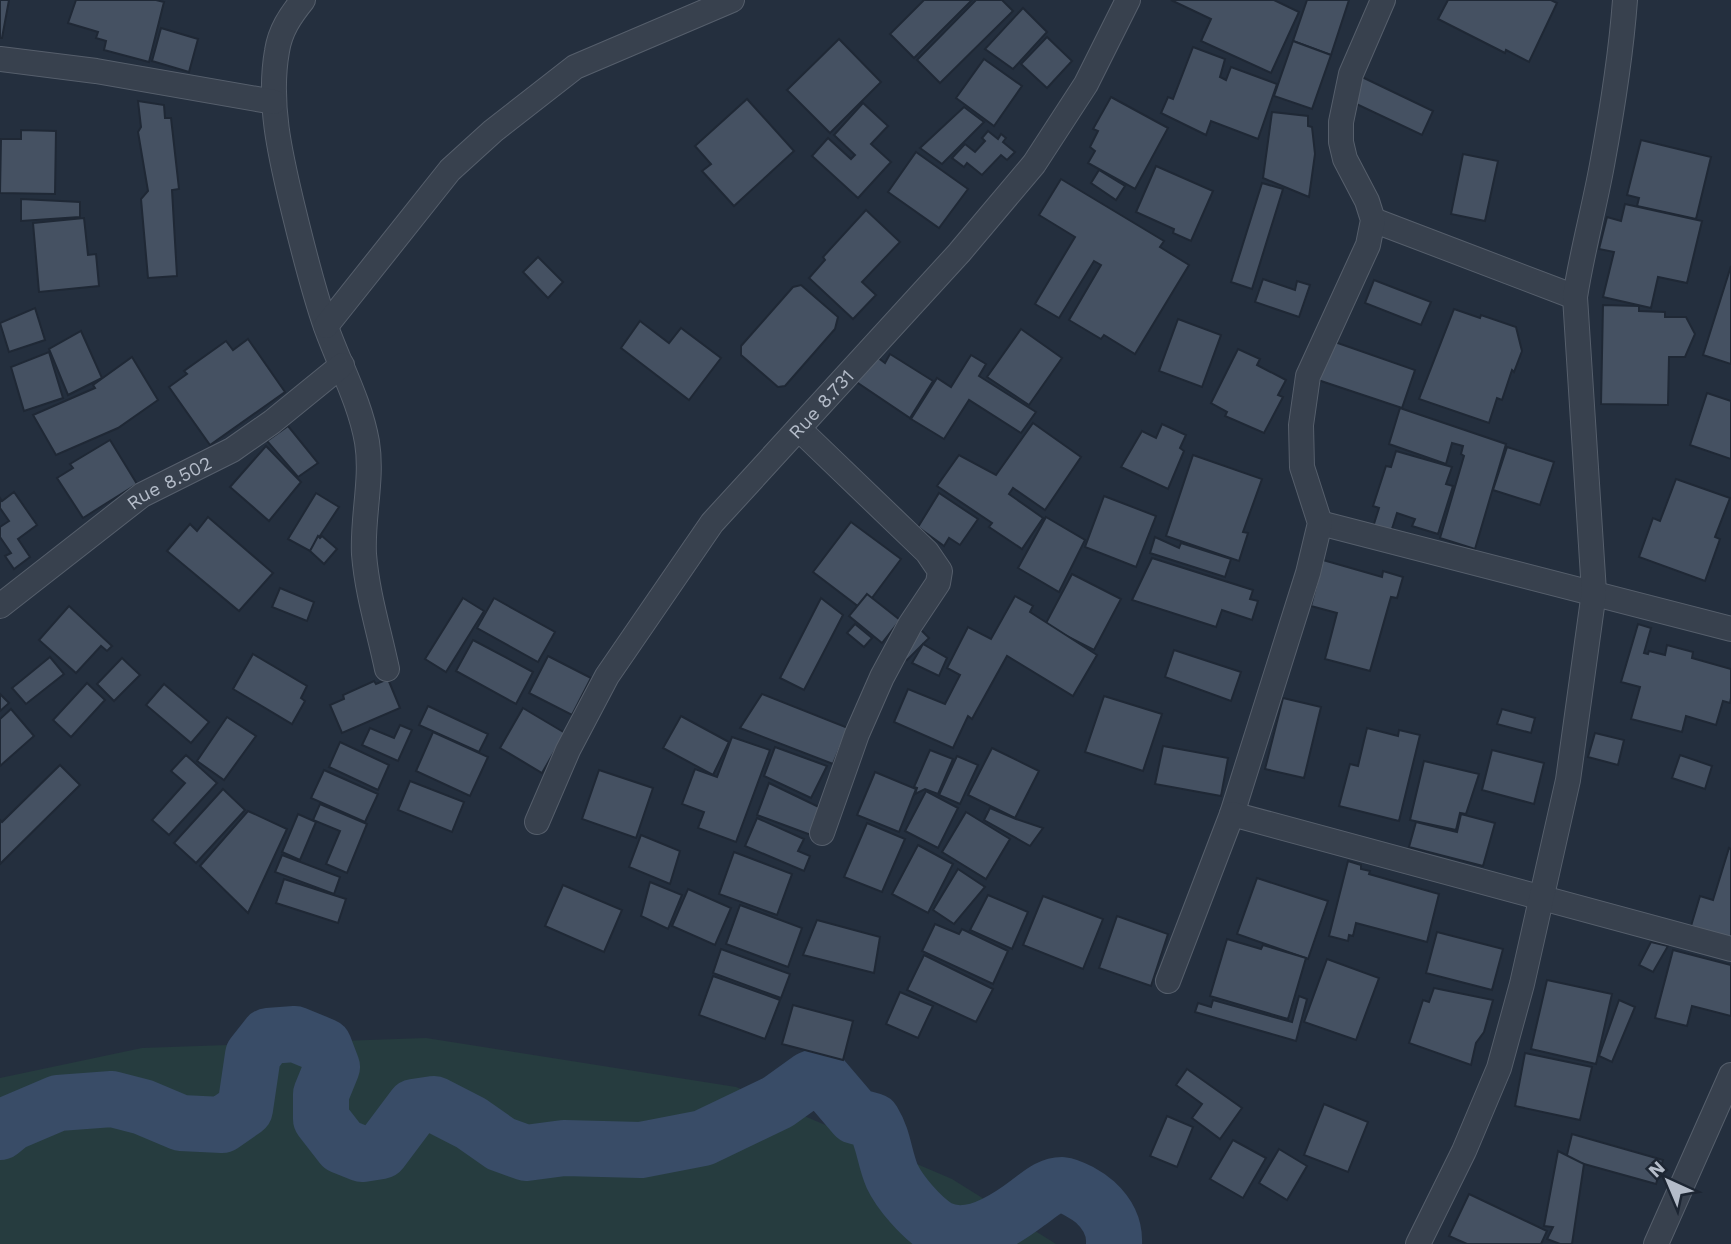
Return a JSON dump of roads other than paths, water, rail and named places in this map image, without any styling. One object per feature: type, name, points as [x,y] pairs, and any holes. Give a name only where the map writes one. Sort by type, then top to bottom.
[{"type":"street","points":[[303,0],[286,22],[277,51],[274,102],[282,159],[298,231],[326,326],[360,411],[367,445],[364,552],[368,586],[387,669]]},
{"type":"street","points":[[326,326],[450,170],[493,131],[575,67],[732,0]]},
{"type":"street","name":"Rue 8.731","points":[[537,822],[568,750],[607,676],[712,523],[959,253],[1034,164],[1086,85],[1128,0]]},
{"type":"street","points":[[1168,981],[1232,814],[1304,586],[1320,523],[1303,467],[1301,425],[1308,376],[1354,280],[1368,245],[1373,220],[1367,201],[1345,159],[1341,142],[1341,122],[1351,74],[1383,0]]},
{"type":"street","points":[[1418,1244],[1464,1152],[1499,1068],[1522,984],[1568,780],[1594,592],[1575,296],[1602,167],[1618,71],[1625,0]]},
{"type":"street","points":[[0,59],[96,71],[274,102]]},
{"type":"street","points":[[1373,220],[1575,296]]},
{"type":"street","name":"Rue 8.502","points":[[0,606],[142,495],[232,450],[272,422],[342,365]]},
{"type":"street","points":[[799,429],[927,552],[940,571],[938,583],[910,625],[882,677],[857,734],[822,833]]},
{"type":"street","points":[[1320,523],[1731,629]]},
{"type":"street","points":[[1232,814],[1731,949]]},
{"type":"street","points":[[1656,1244],[1731,1075]]},
{"type":"waterway","points":[[0,1132],[11,1123],[58,1103],[112,1099],[143,1107],[181,1123],[222,1125],[245,1109],[253,1055],[268,1036],[295,1034],[324,1046],[332,1067],[321,1094],[321,1119],[342,1146],[362,1154],[381,1151],[414,1107],[434,1104],[471,1123],[501,1144],[526,1153],[564,1148],[641,1150],[703,1138],[778,1102],[820,1075],[855,1116],[873,1121],[896,1183],[918,1211],[938,1228],[962,1233],[986,1228],[1048,1189],[1062,1185],[1080,1192],[1099,1206],[1112,1226],[1114,1244]]}]
